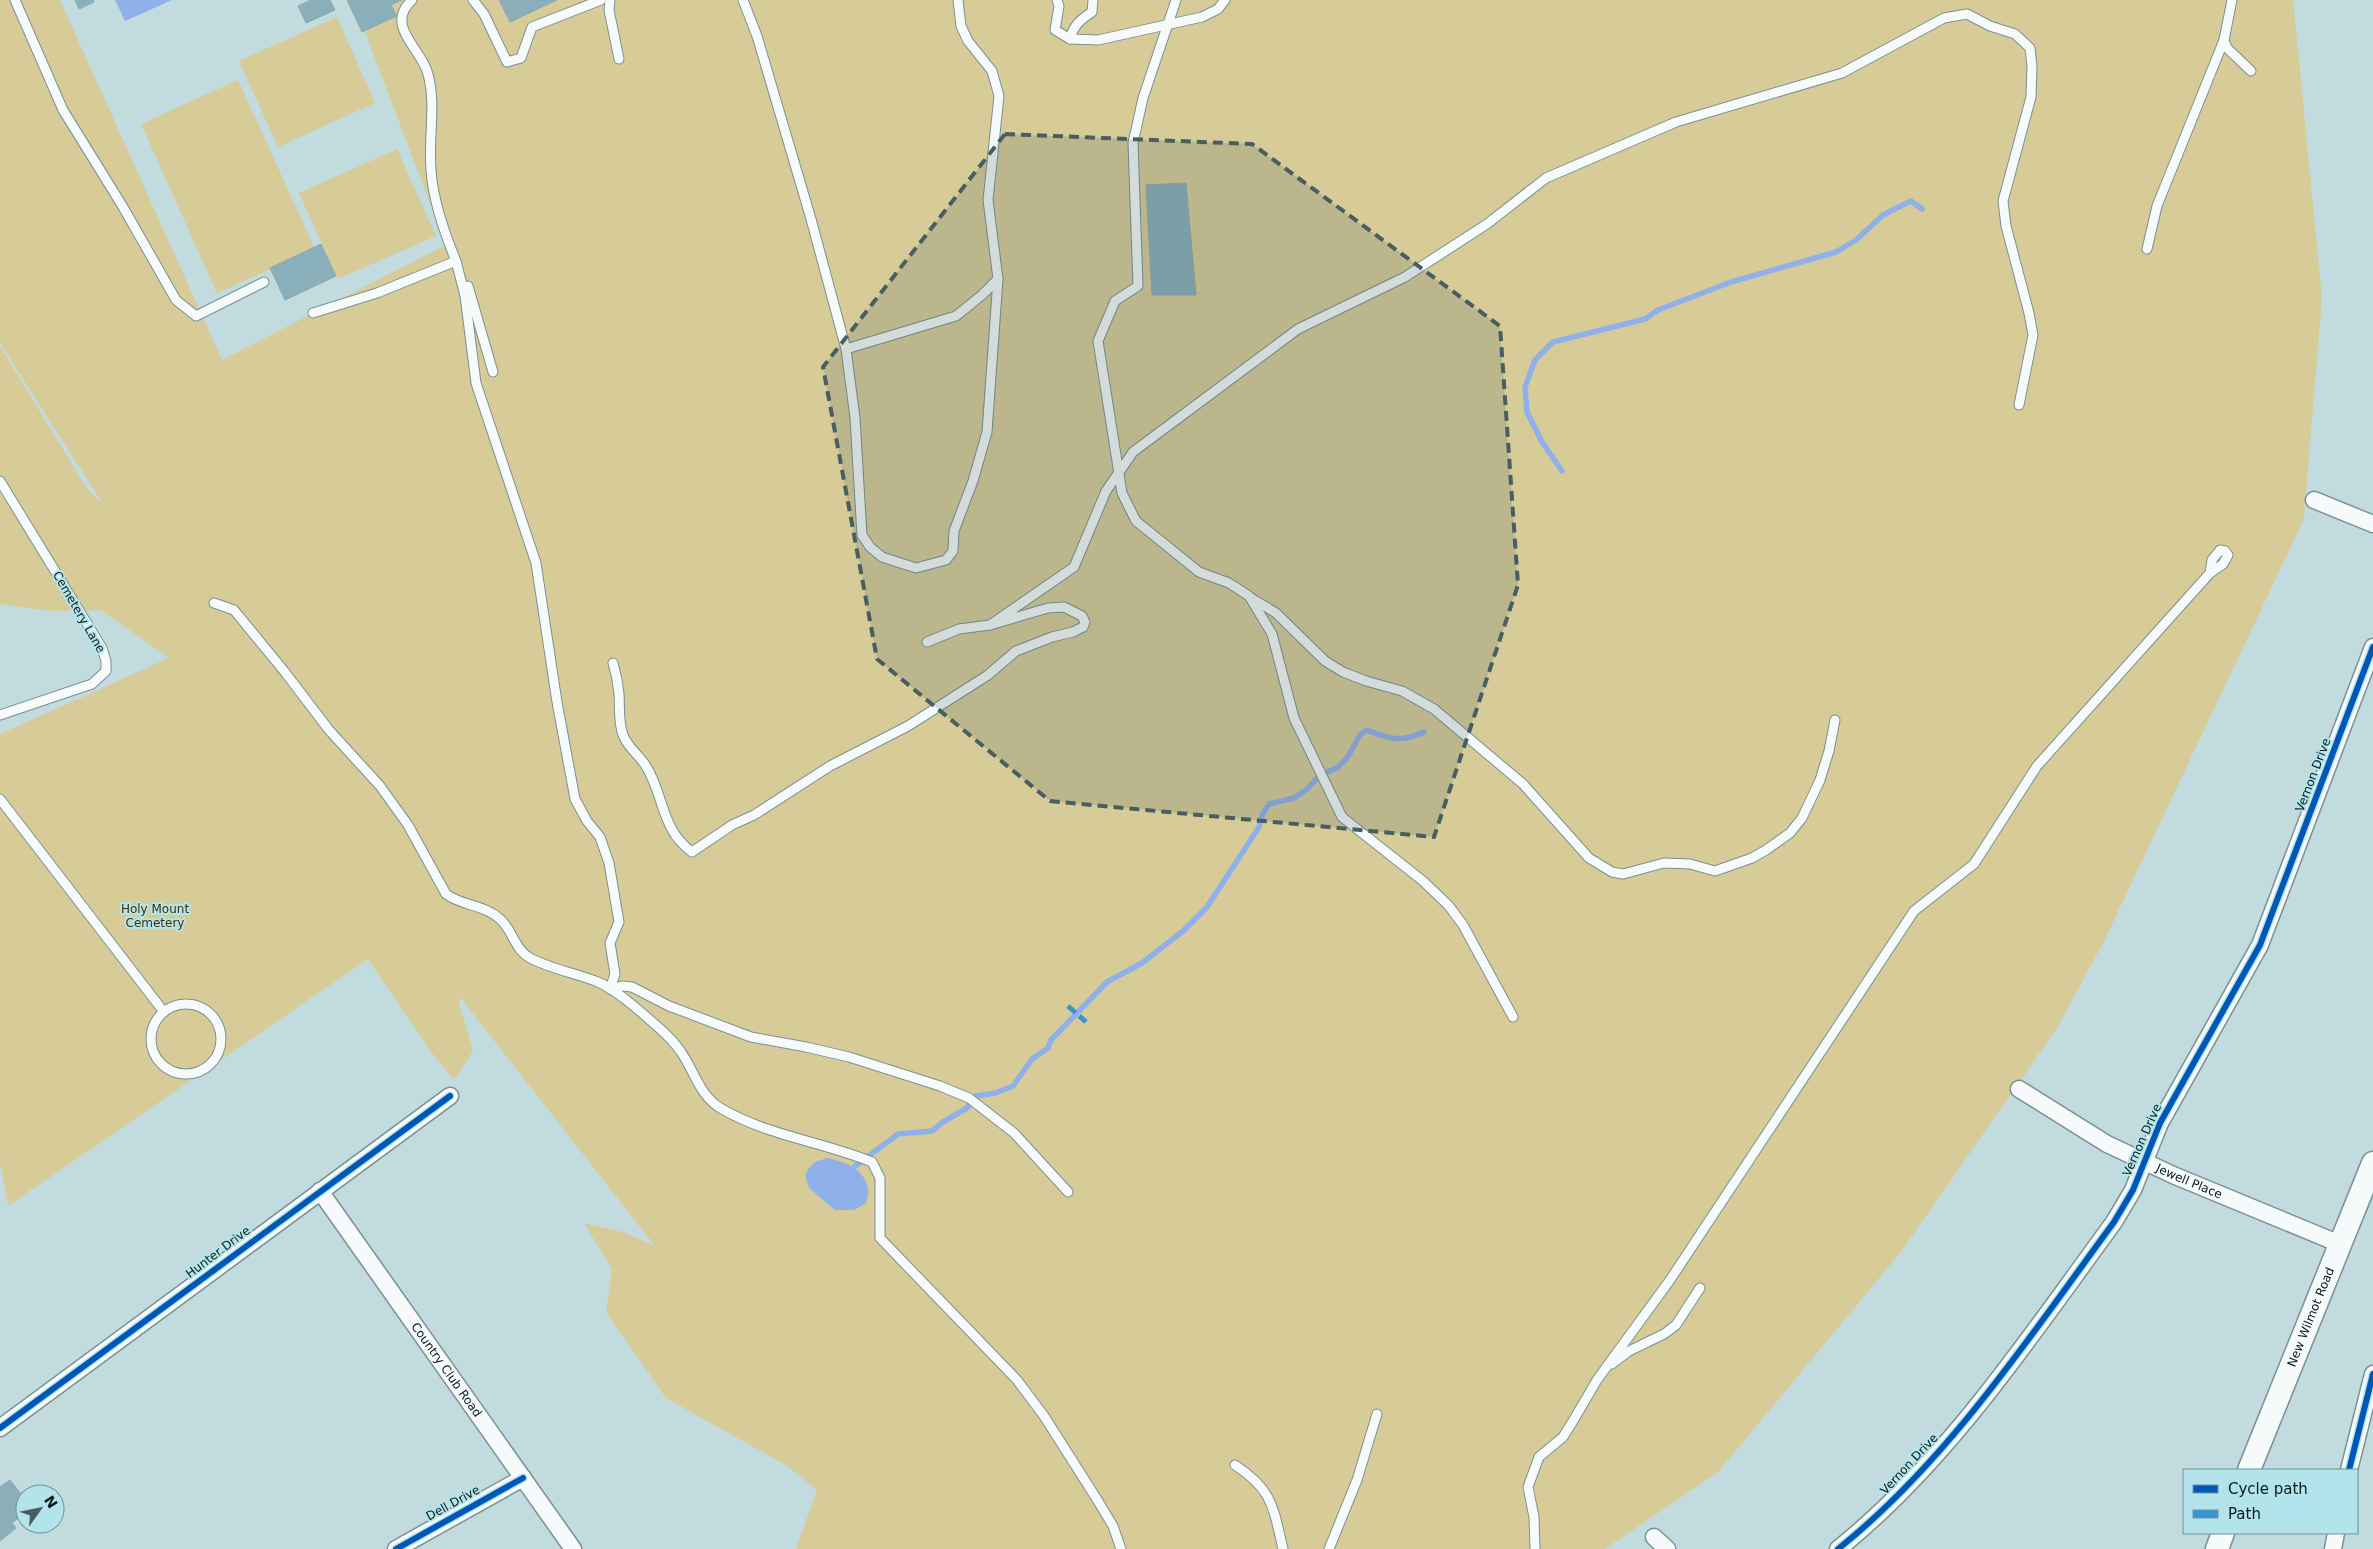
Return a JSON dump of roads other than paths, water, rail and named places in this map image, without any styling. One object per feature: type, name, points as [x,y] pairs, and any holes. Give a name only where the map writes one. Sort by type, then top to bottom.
[{"type":"street","points":[[2314,500],[2373,524]]},
{"type":"street","name":"Vernon Drive","points":[[1838,1549],[1919,1472],[1978,1404],[2114,1222],[2133,1190],[2160,1122],[2260,945],[2373,647]]},
{"type":"street","name":"Jewell Place","points":[[2019,1089],[2106,1144],[2144,1162],[2340,1244]]},
{"type":"street","name":"Hunter Drive","points":[[0,1428],[320,1190],[450,1096]]},
{"type":"street","name":"New Wilmot Road","points":[[2249,1469],[2373,1163]]},
{"type":"street","name":"Country Club Road","points":[[320,1190],[573,1549]]},
{"type":"street","points":[[2349,1469],[2373,1374]]},
{"type":"street","name":"Dell Drive","points":[[396,1549],[523,1478]]},
{"type":"street","points":[[2217,1549],[2223,1534]]},
{"type":"street","points":[[2333,1549],[2336,1534]]},
{"type":"street","points":[[1654,1537],[1667,1549]]},
{"type":"lane","points":[[15,0],[63,110],[123,207],[176,300],[196,316],[264,282]]},
{"type":"lane","points":[[412,0],[406,6],[402,17],[406,37],[426,69],[430,87],[431,170],[434,197],[466,296],[476,383],[526,526],[536,563],[557,702],[575,799],[587,821],[600,838],[609,863],[619,922],[610,943],[615,974],[610,989]]},
{"type":"lane","points":[[473,0],[484,14],[507,62],[520,58],[532,27],[601,0]]},
{"type":"lane","points":[[610,0],[609,10],[619,60]]},
{"type":"lane","points":[[743,0],[757,36],[806,201],[846,348],[855,418],[862,535],[870,547],[882,557],[916,568],[946,560],[953,551],[954,531],[973,481],[987,432],[998,279],[988,200],[999,96],[992,71],[968,41],[961,26],[958,0]]},
{"type":"lane","points":[[1057,0],[1059,12],[1055,30],[1070,39],[1098,40],[1202,17],[1218,9],[1226,0]]},
{"type":"lane","points":[[1070,39],[1072,32],[1081,20],[1092,12],[1093,0]]},
{"type":"lane","points":[[1176,0],[1170,24],[1143,98],[1133,143],[1138,286],[1115,301],[1098,341],[1122,493],[1136,521],[1199,572],[1229,583],[1276,613],[1326,661],[1358,678],[1402,691],[1434,709],[1523,784],[1590,858],[1612,872],[1623,874],[1664,863],[1690,864],[1714,871],[1752,858],[1766,850],[1790,833],[1802,818],[1820,780],[1835,720]]},
{"type":"lane","points":[[2147,249],[2157,206],[2224,40],[2232,0]]},
{"type":"lane","points":[[990,625],[1074,567],[1099,505],[1133,452],[1298,329],[1405,277],[1487,224],[1546,178],[1676,122],[1842,73],[1944,18],[1967,14],[1990,26],[2015,34],[2030,48],[2032,66],[2031,97],[2004,201],[2006,226],[2033,335],[2019,405]]},
{"type":"lane","points":[[2224,40],[2228,48],[2251,70]]},
{"type":"lane","points":[[314,313],[377,293],[456,261]]},
{"type":"lane","points":[[456,261],[466,280],[493,372]]},
{"type":"lane","points":[[846,348],[956,316],[998,279]]},
{"type":"lane","name":"Cemetery Lane","points":[[0,481],[102,648],[106,661],[106,671],[92,684],[0,715]]},
{"type":"lane","points":[[1535,1549],[1534,1518],[1528,1486],[1539,1457],[1562,1437],[1597,1380],[1670,1280],[1914,911],[1974,864],[2037,766],[2210,573]]},
{"type":"lane","points":[[1249,596],[1272,634],[1294,718],[1342,817],[1423,881],[1449,906],[1463,925],[1513,1017]]},
{"type":"lane","points":[[214,603],[234,610],[329,730],[380,786],[408,825],[446,894],[454,900],[487,910],[501,920],[516,944],[528,956],[541,963],[598,982],[610,989],[660,1028],[681,1052],[704,1095],[713,1104],[735,1116],[777,1133],[872,1162],[880,1178],[880,1238],[1017,1380],[1044,1416],[1098,1501],[1113,1526],[1121,1549]]},
{"type":"lane","points":[[614,663],[619,694],[619,718],[624,736],[632,751],[646,766],[672,830],[683,846],[692,852],[732,825],[754,815],[830,766],[916,722],[988,676],[1016,651],[1046,639],[1073,632],[1083,627],[1085,622],[1082,616],[1064,607],[1048,608],[990,625],[959,629],[927,642]]},
{"type":"lane","points":[[0,799],[164,1012]]},
{"type":"lane","points":[[610,989],[622,986],[632,988],[669,1006],[751,1037],[806,1047],[849,1058],[940,1086],[969,1098],[1014,1133],[1068,1192]]},
{"type":"lane","points":[[179,1004],[194,1004],[211,1014],[218,1024],[221,1035],[220,1047],[210,1064],[193,1073],[178,1073],[159,1061],[155,1055],[151,1040],[153,1028],[164,1012],[179,1004]]},
{"type":"lane","points":[[1606,1369],[1629,1350],[1664,1334],[1676,1325],[1700,1288]]},
{"type":"lane","points":[[1329,1549],[1357,1480],[1377,1414]]},
{"type":"lane","points":[[1235,1465],[1252,1476],[1266,1491],[1283,1549]]},
{"type":"water","points":[[115,0],[172,0],[125,21]]},
{"type":"water","points":[[827,1158],[844,1163],[859,1172],[867,1185],[866,1203],[854,1210],[835,1210],[809,1188],[805,1175],[809,1168],[815,1162]]},
{"type":"waterway","points":[[1562,471],[1542,442],[1527,412],[1525,387],[1535,360],[1553,342],[1645,319],[1658,310],[1731,282],[1836,252],[1856,240],[1883,215],[1911,201],[1922,209]]},
{"type":"waterway","points":[[854,1167],[898,1134],[932,1131],[967,1108],[976,1096],[995,1093],[1013,1086],[1032,1059],[1048,1048],[1051,1040],[1107,982],[1142,963],[1183,931],[1207,907],[1259,827],[1263,813],[1269,804],[1294,798],[1306,790],[1319,776],[1338,767],[1347,758],[1360,735],[1367,730],[1395,739],[1408,738],[1424,732]]},
{"type":"park label","name":"Holy Mount Cemetery","points":[[155,916]]}]
